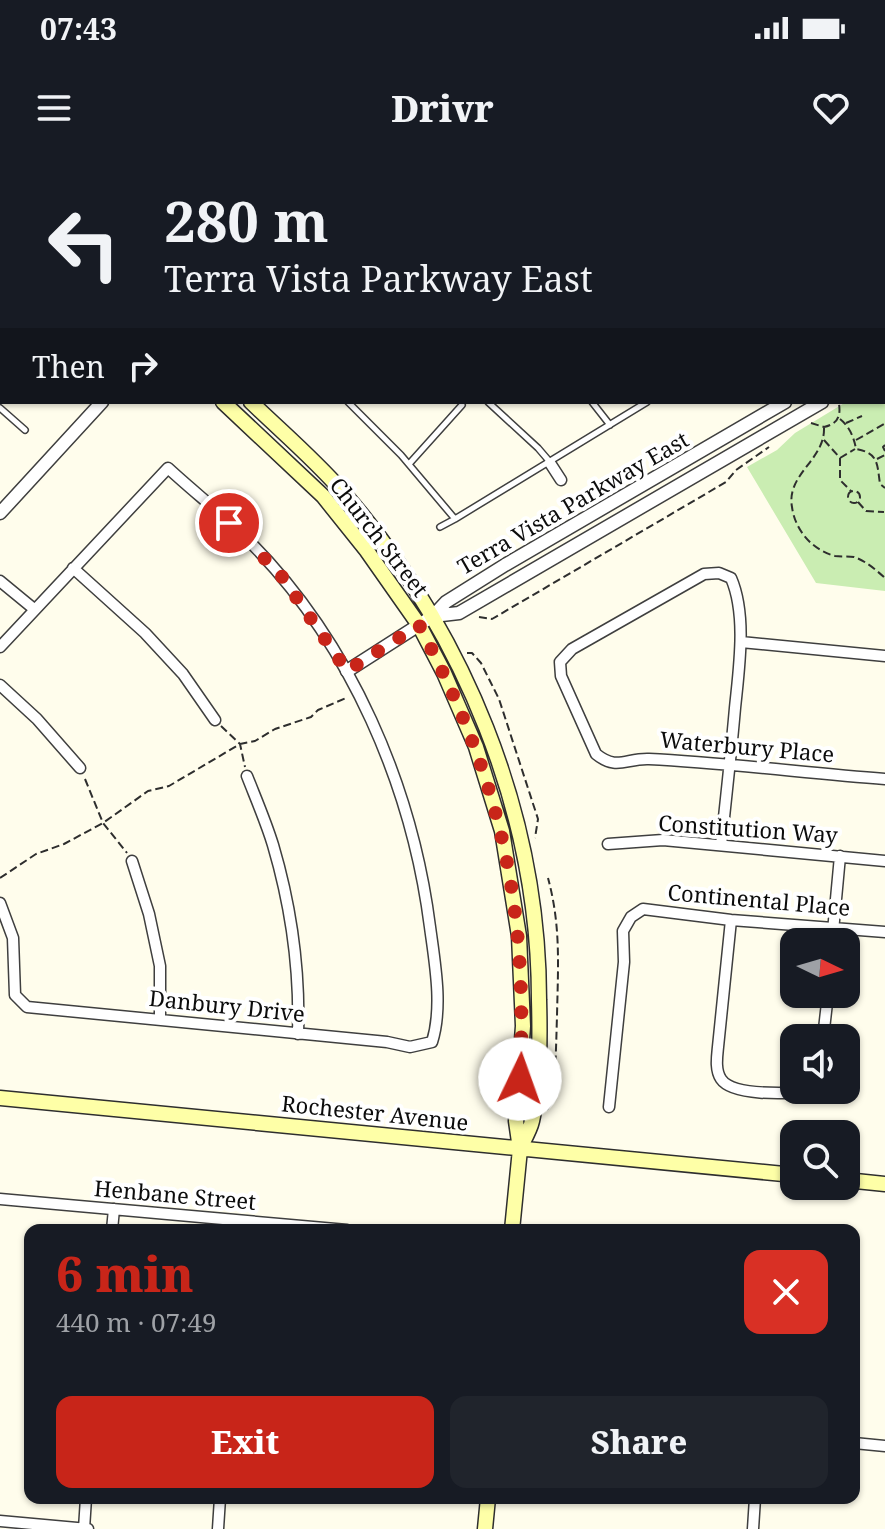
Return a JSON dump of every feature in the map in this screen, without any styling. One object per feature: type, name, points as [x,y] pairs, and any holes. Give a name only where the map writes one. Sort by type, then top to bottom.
[{"type":"main road","name":"Church Street","points":[[225,404],[323,496],[367,551],[419,625],[476,747],[499,818],[519,936],[523,996],[516,1121],[520,1149],[513,1224]]},
{"type":"main road","name":"Church Street","points":[[253,404],[339,487],[397,559],[433,616],[478,708],[507,785],[533,898],[539,976],[537,1072],[532,1122],[520,1149]]},
{"type":"main road","name":"Rochester Avenue","points":[[0,1098],[780,1174]]},
{"type":"main road","points":[[860,1181],[885,1184]]},
{"type":"main road","points":[[485,1529],[487,1504]]},
{"type":"street","points":[[0,513],[100,404]]},
{"type":"street","name":"Terra Vista Parkway East","points":[[347,671],[505,565],[782,404]]},
{"type":"street","points":[[433,616],[459,613],[819,404]]},
{"type":"street","points":[[550,463],[561,480]]},
{"type":"street","points":[[0,647],[168,468],[249,541],[280,574],[347,671]]},
{"type":"street","points":[[73,568],[145,633],[183,674],[215,720]]},
{"type":"street","name":"Waterbury Place","points":[[741,642],[738,593],[731,578],[719,573],[704,574],[572,649],[560,662],[561,676],[596,754],[606,762],[618,764],[644,759],[885,779]]},
{"type":"street","points":[[0,581],[34,609]]},
{"type":"street","points":[[721,845],[741,642],[885,656]]},
{"type":"street","name":"Danbury Drive","points":[[0,903],[13,938],[15,995],[27,1007],[410,1047],[432,1042],[437,1027],[437,1004],[425,886],[407,814],[379,739],[347,671]]},
{"type":"street","points":[[0,685],[37,719],[80,768]]},
{"type":"street","points":[[247,776],[273,844],[288,908],[299,1001],[298,1034]]},
{"type":"street","name":"Constitution Way","points":[[608,844],[663,840],[885,861]]},
{"type":"street","points":[[834,928],[840,856]]},
{"type":"street","points":[[132,861],[149,914],[160,966],[160,1019]]},
{"type":"street","name":"Continental Place","points":[[609,1107],[624,962],[623,931],[631,917],[643,909],[834,928]]},
{"type":"street","points":[[731,920],[717,1056],[721,1080],[733,1088],[780,1094]]},
{"type":"street","name":"Continental Place","points":[[860,930],[885,932]]},
{"type":"street","name":"Henbane Street","points":[[0,1199],[237,1224]]},
{"type":"street","points":[[113,1224],[114,1209]]},
{"type":"street","points":[[860,1444],[885,1446]]},
{"type":"street","points":[[0,1521],[86,1529],[86,1504]]},
{"type":"street","points":[[218,1529],[220,1504]]},
{"type":"street","points":[[753,1529],[755,1504]]},
{"type":"lane","points":[[350,404],[409,464],[455,519]]},
{"type":"lane","points":[[490,404],[550,463]]},
{"type":"lane","points":[[594,404],[610,425]]},
{"type":"lane","points":[[440,527],[644,404]]},
{"type":"lane","points":[[409,464],[462,405]]},
{"type":"lane","points":[[0,408],[25,430]]},
{"type":"path","points":[[839,404],[839,418],[855,440],[856,449]]},
{"type":"path","points":[[845,424],[862,416]]},
{"type":"path","points":[[810,421],[824,427],[839,418]]},
{"type":"path","points":[[855,440],[885,426]]},
{"type":"path","points":[[824,427],[824,440],[796,478],[792,492],[791,503],[799,530],[811,544],[835,556],[856,558],[885,578]]},
{"type":"path","points":[[824,440],[840,458],[840,480],[851,491],[859,493],[858,502]]},
{"type":"path","points":[[479,617],[492,619],[626,542],[726,482],[736,470],[775,443]]},
{"type":"path","points":[[877,459],[885,453],[885,445]]},
{"type":"path","points":[[840,458],[856,449],[872,453],[880,468],[880,484],[885,488]]},
{"type":"path","points":[[851,491],[849,501],[858,502],[866,511],[885,512]]},
{"type":"path","points":[[466,652],[472,653],[481,663],[499,699],[538,819],[535,838]]},
{"type":"path","points":[[0,878],[36,854],[64,844],[103,823],[148,791],[169,786],[240,744],[255,741],[275,729],[311,717],[318,710],[346,698]]},
{"type":"path","points":[[215,720],[240,744],[247,776]]},
{"type":"path","points":[[80,768],[103,823],[132,861]]},
{"type":"path","points":[[543,1116],[551,1104],[558,1058],[560,956],[558,926],[548,878]]},
{"type":"green space","points":[[843,404],[885,404],[885,591],[816,583],[747,467],[777,450],[795,433]]},
{"type":"route","points":[[229,523],[280,574],[347,671],[419,625],[430,646],[476,747],[502,831],[519,936],[523,1009],[520,1079]]}]
